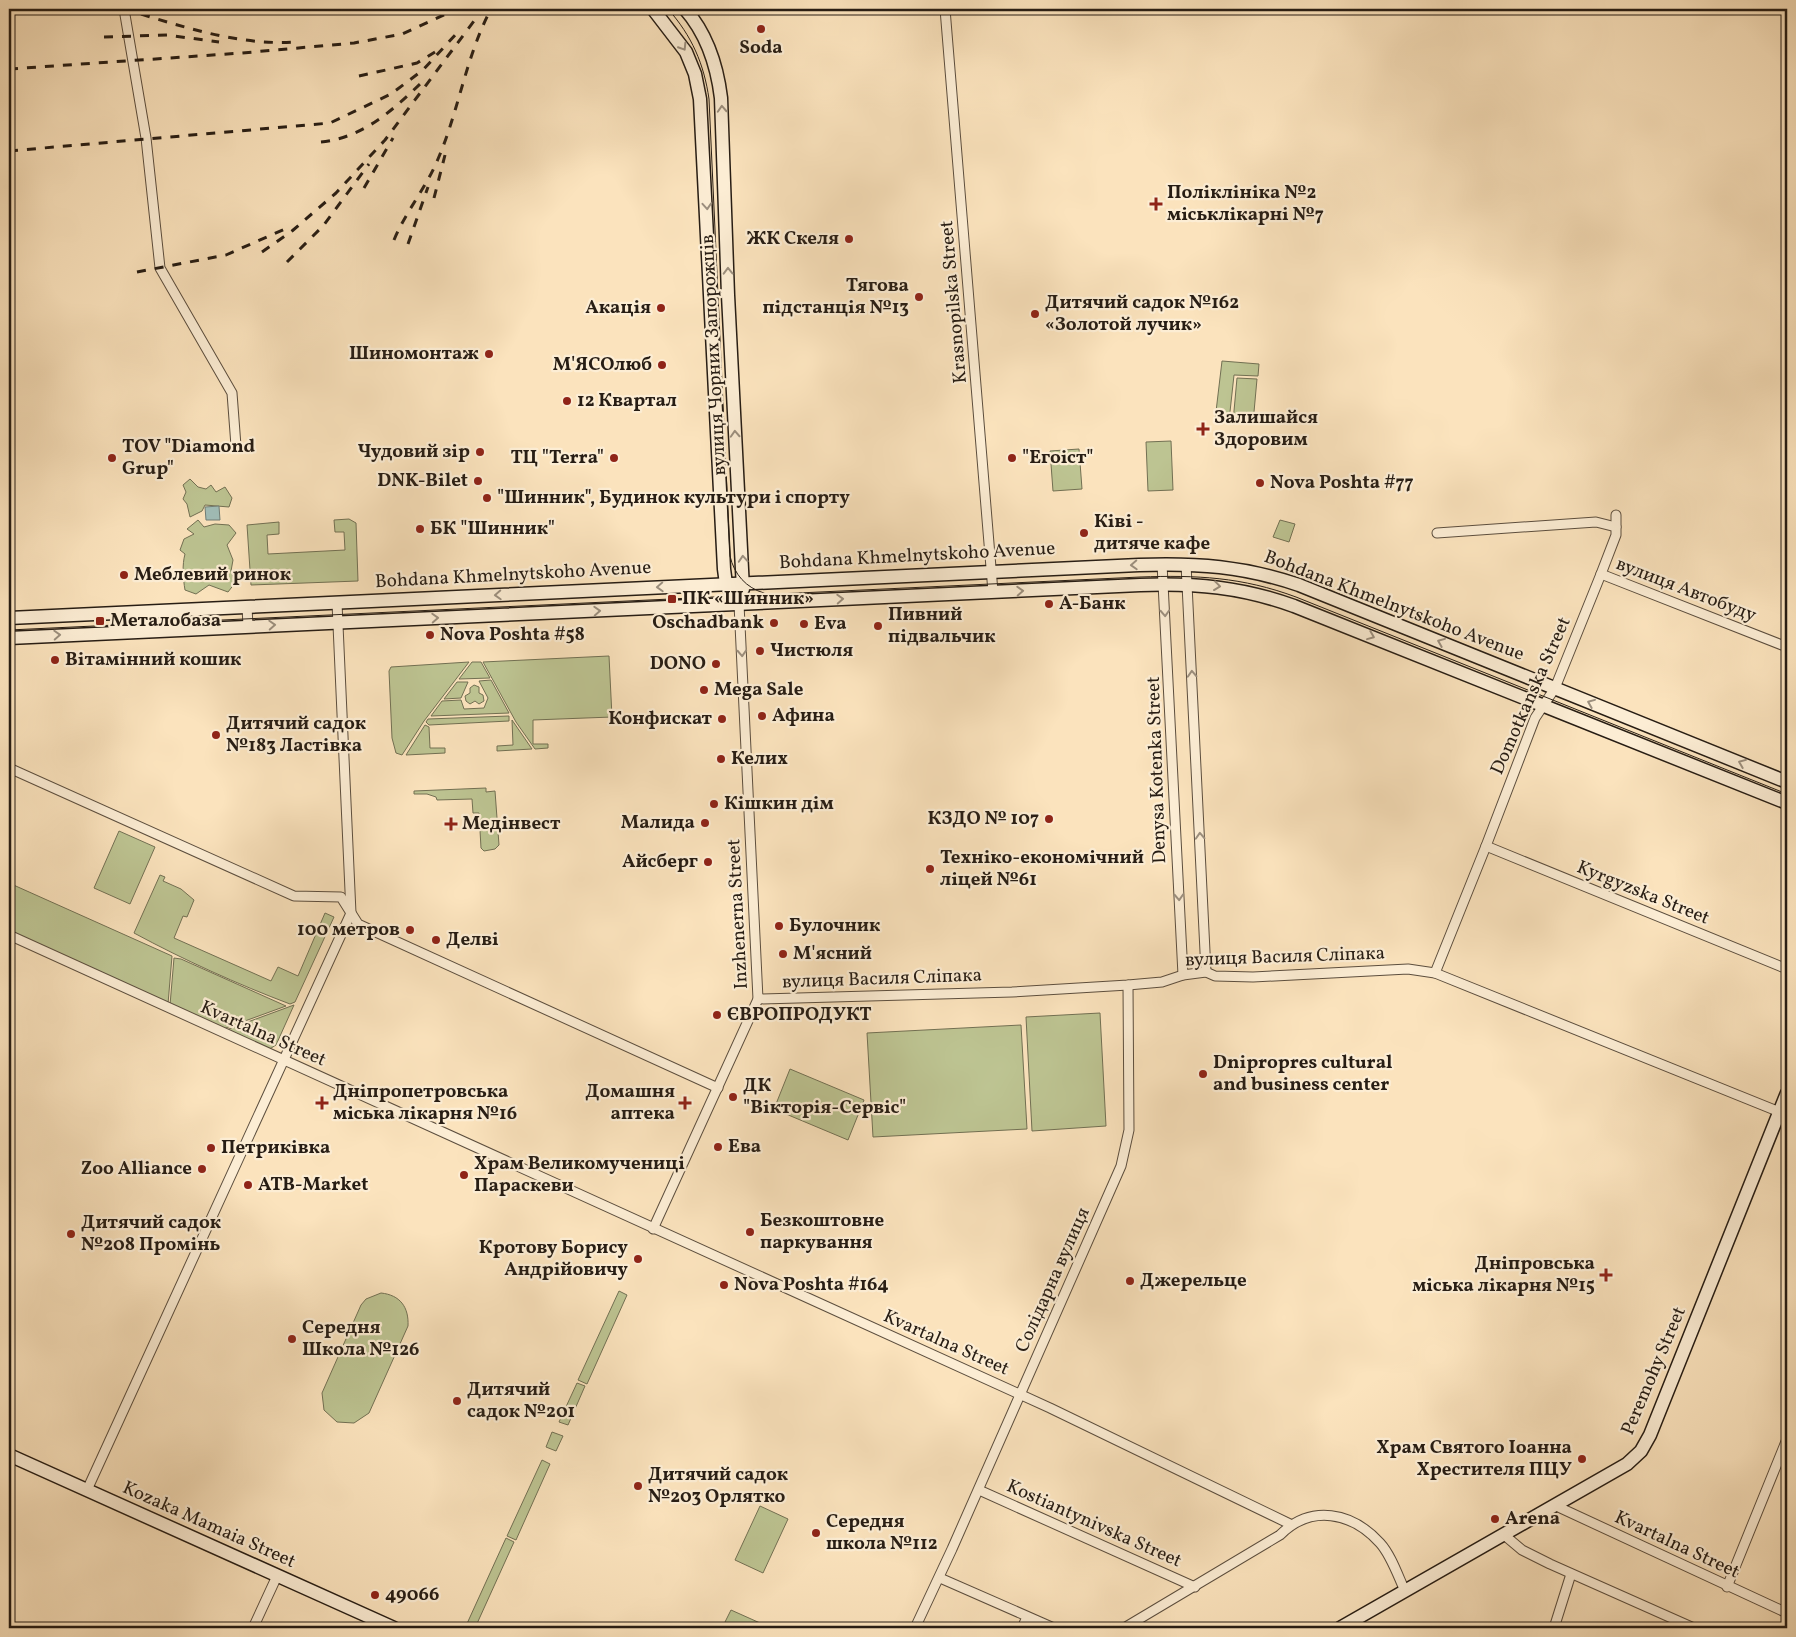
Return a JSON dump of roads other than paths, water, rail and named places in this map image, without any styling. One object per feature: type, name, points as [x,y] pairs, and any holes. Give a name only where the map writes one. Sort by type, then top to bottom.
[{"type":"main road","name":"вулиця Чорних Запорожців","points":[[653,9],[686,52],[698,85],[708,215],[718,457],[726,584],[739,604]]},
{"type":"main road","name":"вулиця Чорних Запорожців","points":[[685,9],[704,38],[719,83],[745,583],[739,604]]},
{"type":"main road","points":[[718,457],[737,456]]},
{"type":"main road","name":"Bohdana Khmelnytskoho Avenue","points":[[9,618],[1162,564],[1227,566],[1278,578],[1787,782]]},
{"type":"main road","name":"Bohdana Khmelnytskoho Avenue","points":[[10,638],[1164,584],[1232,588],[1274,598],[1787,803]]},
{"type":"main road","points":[[569,592],[570,612]]},
{"type":"main road","name":"Peremohy Street","points":[[1340,1628],[1627,1464],[1641,1451],[1650,1435],[1784,1113],[1787,1093]]},
{"type":"main road","name":"Kozaka Mamaia Street","points":[[9,1455],[394,1628]]},
{"type":"street","points":[[124,9],[146,138],[160,268],[232,393],[236,446]]},
{"type":"street","name":"Krasnopilska Street","points":[[945,9],[993,592]]},
{"type":"street","name":"Domotkanska Street","points":[[1435,973],[1535,718],[1555,688],[1616,534],[1616,515]]},
{"type":"street","points":[[1438,533],[1596,522],[1616,527]]},
{"type":"street","name":"Denysa Kotenka Street","points":[[1162,564],[1183,975]]},
{"type":"street","name":"Denysa Kotenka Street","points":[[1186,564],[1206,972]]},
{"type":"street","name":"вулиця Автобуду","points":[[1600,574],[1787,647]]},
{"type":"street","points":[[87,1490],[282,1060],[351,913],[337,603]]},
{"type":"street","name":"Inzhenerna Street","points":[[653,1229],[758,999],[739,604]]},
{"type":"street","points":[[247,607],[248,626]]},
{"type":"street","points":[[9,618],[10,638]]},
{"type":"street","points":[[9,768],[294,896],[341,897],[358,924],[718,1088]]},
{"type":"street","name":"Kyrgyzska Street","points":[[1486,846],[1787,969]]},
{"type":"street","name":"Kvartalna Street","points":[[9,936],[1020,1395],[1290,1524]]},
{"type":"street","name":"вулиця Василя Сліпака","points":[[758,999],[946,994],[1128,985],[1162,982],[1183,975],[1206,972],[1215,976],[1253,977],[1408,969],[1435,973],[1784,1113]]},
{"type":"street","name":"Солідарна вулиця","points":[[915,1628],[940,1578],[1113,1186],[1127,1146],[1130,1113],[1128,985]]},
{"type":"street","points":[[1726,1587],[1787,1439]]},
{"type":"street","name":"Kostiantynivska Street","points":[[979,1490],[1196,1587]]},
{"type":"street","name":"Kvartalna Street","points":[[1554,1505],[1726,1587],[1786,1610]]},
{"type":"street","points":[[1124,1628],[1196,1587],[1280,1534],[1290,1524],[1311,1516],[1339,1516],[1357,1524],[1381,1544],[1405,1591]]},
{"type":"street","points":[[1503,1534],[1522,1550],[1687,1627]]},
{"type":"street","points":[[1554,1628],[1571,1574]]},
{"type":"street","points":[[253,1628],[277,1576]]},
{"type":"street","points":[[940,1578],[1054,1628]]},
{"type":"street","points":[[1022,1628],[1027,1617]]},
{"type":"water","points":[[219,506],[220,520],[206,520],[205,507]]},
{"type":"tram line","points":[[668,9],[684,30],[696,51],[704,74],[709,99],[730,556],[734,569],[746,584],[764,593]]},
{"type":"tram line","points":[[9,630],[1140,577],[1200,577],[1238,581],[1296,597],[1787,794]]},
{"type":"railway","points":[[124,9],[187,28],[230,38],[251,41],[295,42]]},
{"type":"railway","points":[[9,69],[242,53],[354,43],[402,34],[457,9]]},
{"type":"railway","points":[[262,252],[292,231],[336,193],[385,140],[483,9]]},
{"type":"railway","points":[[394,240],[438,159],[452,121],[475,45],[491,9]]},
{"type":"railway","points":[[9,151],[330,123],[391,94],[423,70],[457,33]]},
{"type":"railway","points":[[104,37],[167,35],[219,42]]},
{"type":"railway","points":[[359,76],[417,63],[435,52]]},
{"type":"railway","points":[[321,142],[350,135],[375,122],[420,84]]},
{"type":"railway","points":[[364,188],[393,138]]},
{"type":"railway","points":[[434,198],[445,155]]},
{"type":"railway","points":[[287,262],[323,226],[369,164]]},
{"type":"railway","points":[[408,244],[428,187]]},
{"type":"railway","points":[[137,272],[226,255],[285,229]]},
{"type":"place","name":"Soda","points":[[761,29]]},
{"type":"place","name":"Поліклініка №2 міськлікарні №7","points":[[1156,204]]},
{"type":"place","name":"ЖК Скеля","points":[[849,239]]},
{"type":"place","name":"Тягова пiдстанцiя №13","points":[[919,297]]},
{"type":"place","name":"Акація","points":[[661,308]]},
{"type":"place","name":"Дитячий садок №162 «Золотой лучик»","points":[[1035,314]]},
{"type":"place","name":"Шиномонтаж","points":[[489,354]]},
{"type":"place","name":"М'ЯСОлюб","points":[[662,365]]},
{"type":"place","name":"12 Квартал","points":[[567,401]]},
{"type":"place","name":"Залишайся Здоровим","points":[[1203,429]]},
{"type":"place","name":"Чудовий зір","points":[[480,452]]},
{"type":"place","name":"TOV \"Diamond Grup\"","points":[[112,458]]},
{"type":"place","name":"ТЦ \"Terra\"","points":[[614,458]]},
{"type":"place","name":"\"Егоіст\"","points":[[1012,458]]},
{"type":"place","name":"DNK-Bilet","points":[[478,481]]},
{"type":"place","name":"Nova Poshta #77","points":[[1260,483]]},
{"type":"place","name":"\"Шинник\", Будинок культури і спорту","points":[[487,498]]},
{"type":"place","name":"БК \"Шинник\"","points":[[420,529]]},
{"type":"place","name":"Ківі - дитяче кафе","points":[[1084,533]]},
{"type":"place","name":"Меблевий ринок","points":[[124,575]]},
{"type":"place","name":"ПК «Шинник»","points":[[672,599]]},
{"type":"place","name":"А-Банк","points":[[1049,604]]},
{"type":"place","name":"Металобаза","points":[[100,621]]},
{"type":"place","name":"Oschadbank","points":[[774,623]]},
{"type":"place","name":"Eva","points":[[804,624]]},
{"type":"place","name":"Пивний підвальчик","points":[[878,626]]},
{"type":"place","name":"Nova Poshta #58","points":[[430,635]]},
{"type":"place","name":"Чистюля","points":[[760,651]]},
{"type":"place","name":"Вітамінний кошик","points":[[55,660]]},
{"type":"place","name":"DONO","points":[[716,664]]},
{"type":"place","name":"Mega Sale","points":[[704,690]]},
{"type":"place","name":"Афина","points":[[762,716]]},
{"type":"place","name":"Конфискат","points":[[722,719]]},
{"type":"place","name":"Дитячий садок №183 Ластівка","points":[[216,735]]},
{"type":"place","name":"Келих","points":[[721,759]]},
{"type":"place","name":"Кішкин дім","points":[[714,804]]},
{"type":"place","name":"КЗДО № 107","points":[[1049,819]]},
{"type":"place","name":"Малида","points":[[705,823]]},
{"type":"place","name":"Медінвест","points":[[451,824]]},
{"type":"place","name":"Айсберг","points":[[708,862]]},
{"type":"place","name":"Техніко-економічний ліцей №61","points":[[930,869]]},
{"type":"place","name":"Булочник","points":[[779,926]]},
{"type":"place","name":"100 метров","points":[[410,930]]},
{"type":"place","name":"Делві","points":[[436,940]]},
{"type":"place","name":"М'ясний","points":[[783,954]]},
{"type":"place","name":"ЄВРОПРОДУКТ","points":[[717,1015]]},
{"type":"place","name":"Dnipropres cultural and business center","points":[[1203,1074]]},
{"type":"place","name":"ДК \"Вікторія-Сервіс\"","points":[[733,1097]]},
{"type":"place","name":"Дніпропетровська міська лікарня №16","points":[[322,1103]]},
{"type":"place","name":"Домашня аптека","points":[[685,1103]]},
{"type":"place","name":"Ева","points":[[718,1147]]},
{"type":"place","name":"Петриківка","points":[[211,1148]]},
{"type":"place","name":"Zoo Alliance","points":[[202,1169]]},
{"type":"place","name":"Храм Великомучениці Параскеви","points":[[464,1175]]},
{"type":"place","name":"ATB-Market","points":[[248,1185]]},
{"type":"place","name":"Безкоштовне паркування","points":[[750,1232]]},
{"type":"place","name":"Дитячий садок №208 Промінь","points":[[71,1234]]},
{"type":"place","name":"Кротову Борису Андрійовичу","points":[[638,1259]]},
{"type":"place","name":"Дніпровська міська лікарня №15","points":[[1606,1275]]},
{"type":"place","name":"Джерельце","points":[[1130,1281]]},
{"type":"place","name":"Nova Poshta #164","points":[[724,1285]]},
{"type":"place","name":"Середня Школа №126","points":[[292,1339]]},
{"type":"place","name":"Дитячий садок №201","points":[[457,1401]]},
{"type":"place","name":"Храм Святого Іоанна Хрестителя ПЦУ","points":[[1582,1459]]},
{"type":"place","name":"Дитячий садок №203 Орлятко","points":[[638,1486]]},
{"type":"place","name":"Arena","points":[[1495,1519]]},
{"type":"place","name":"Середня школа №112","points":[[816,1533]]},
{"type":"place","name":"49066","points":[[375,1595]]}]
